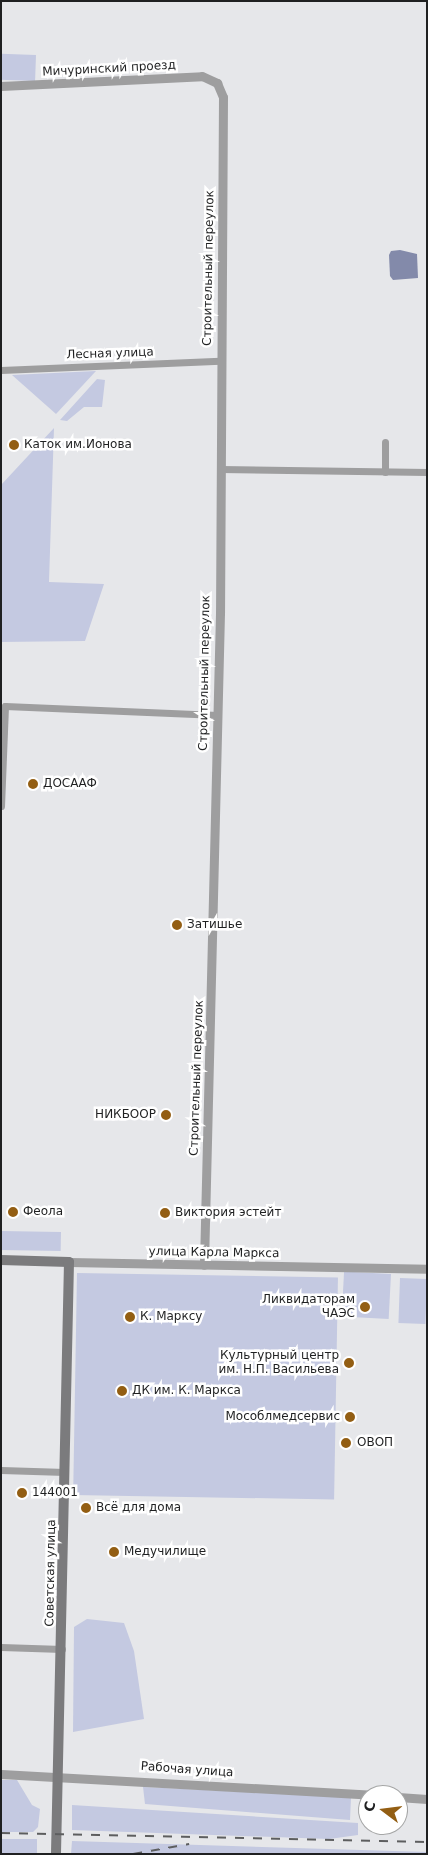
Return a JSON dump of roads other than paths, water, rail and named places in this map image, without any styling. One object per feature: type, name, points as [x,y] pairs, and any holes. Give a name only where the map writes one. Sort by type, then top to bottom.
[{"type":"main road","name":"улица Карла Маркса","points":[[1,1260],[68,1262]]},
{"type":"main road","name":"Советская улица","points":[[56,1854],[62,1649],[68,1262]]},
{"type":"street","name":"Мичуринский проезд","points":[[1,86],[202,76],[217,83]]},
{"type":"street","name":"Строительный переулок","points":[[204,1265],[218,714],[223,97],[217,83]]},
{"type":"street","name":"Лесная улица","points":[[1,370],[220,361]]},
{"type":"street","points":[[385,442],[385,472]]},
{"type":"street","points":[[220,469],[427,472]]},
{"type":"street","points":[[1,806],[5,706],[218,714]]},
{"type":"street","name":"улица Карла Маркса","points":[[68,1262],[427,1269]]},
{"type":"street","points":[[1,1470],[65,1472]]},
{"type":"street","points":[[1,1647],[62,1649]]},
{"type":"street","name":"Рабочая улица","points":[[1,1774],[58,1774],[358,1794]]},
{"type":"street","points":[[408,1798],[427,1799]]},
{"type":"railway","points":[[1,1833],[427,1842]]},
{"type":"railway","points":[[133,1854],[189,1844]]},
{"type":"place","name":"Каток им.Ионова","points":[[14,445]]},
{"type":"place","name":"ДОСААФ","points":[[33,784]]},
{"type":"place","name":"Затишье","points":[[177,925]]},
{"type":"place","name":"НИКБООР","points":[[166,1115]]},
{"type":"place","name":"Феола","points":[[13,1212]]},
{"type":"place","name":"Виктория эстейт","points":[[165,1213]]},
{"type":"place","name":"Ликвидаторам ЧАЭС","points":[[365,1307]]},
{"type":"place","name":"К. Марксу","points":[[130,1317]]},
{"type":"place","name":"Культурный центр им. Н.П. Васильева","points":[[349,1363]]},
{"type":"place","name":"ДК им. К. Маркса","points":[[122,1391]]},
{"type":"place","name":"Мособлмедсервис","points":[[350,1417]]},
{"type":"place","name":"ОВОП","points":[[346,1443]]},
{"type":"place","name":"144001","points":[[22,1493]]},
{"type":"place","name":"Всё для дома","points":[[86,1508]]},
{"type":"place","name":"Медучилище","points":[[114,1552]]}]
